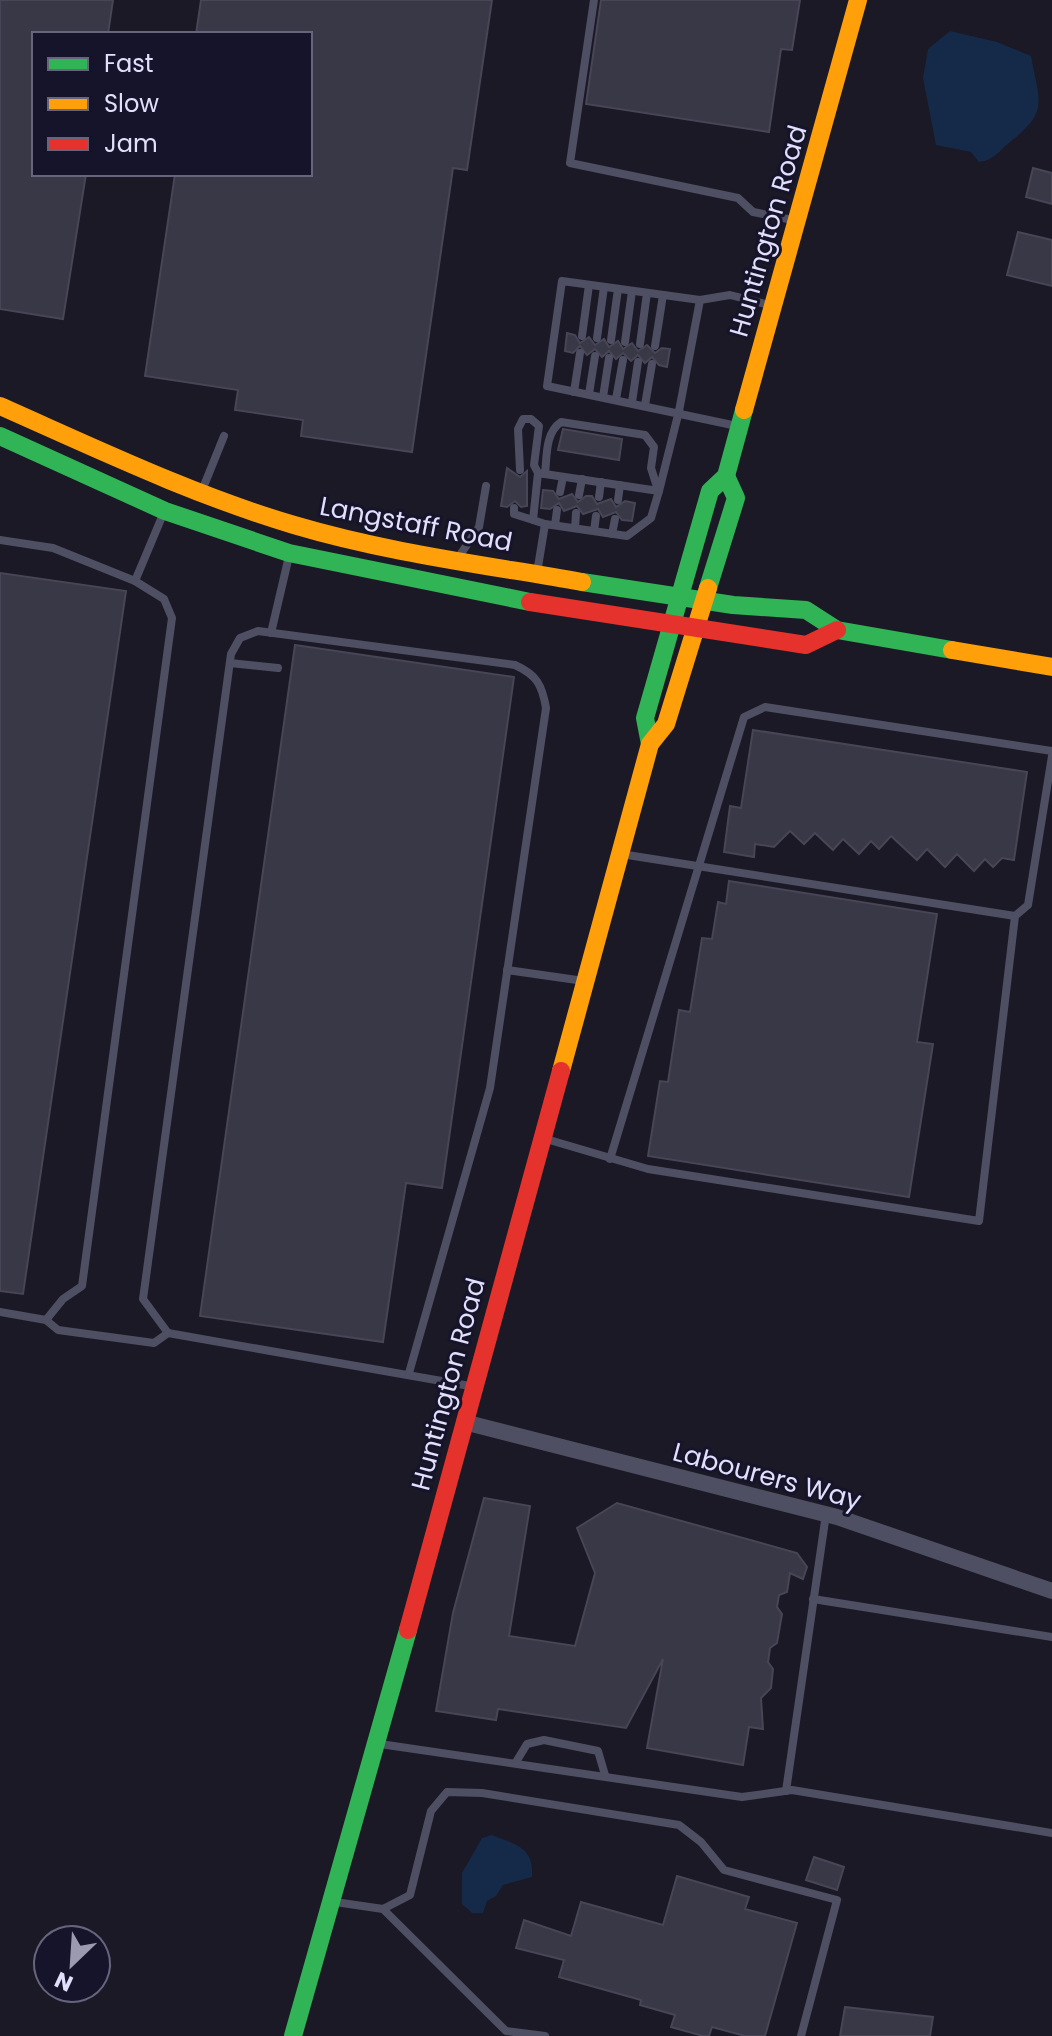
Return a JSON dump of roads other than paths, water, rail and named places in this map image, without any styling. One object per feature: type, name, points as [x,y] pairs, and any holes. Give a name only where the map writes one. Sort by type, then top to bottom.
[{"type":"street","name":"Huntington Road","points":[[650,744],[645,718],[710,491],[726,476],[858,0]]},
{"type":"street","name":"Langstaff Road","points":[[0,406],[201,494],[297,526],[455,560],[681,598],[806,610],[837,630],[1052,667]]},
{"type":"street","name":"Langstaff Road","points":[[0,436],[165,511],[289,553],[482,594],[806,645],[837,630]]},
{"type":"street","name":"Huntington Road","points":[[293,2036],[650,744],[666,724],[736,498],[726,476]]},
{"type":"street","name":"Labourers Way","points":[[464,1422],[826,1514],[1052,1591]]},
{"type":"lane","points":[[594,0],[570,163],[738,198],[753,212],[797,221]]},
{"type":"lane","points":[[740,426],[547,386],[562,281],[700,300],[730,295],[774,306]]},
{"type":"lane","points":[[582,336],[589,285]]},
{"type":"lane","points":[[597,338],[604,287]]},
{"type":"lane","points":[[611,340],[618,289]]},
{"type":"lane","points":[[625,342],[632,291]]},
{"type":"lane","points":[[640,344],[647,293]]},
{"type":"lane","points":[[655,346],[663,295]]},
{"type":"lane","points":[[514,508],[514,514],[545,524],[627,536],[651,518],[679,411],[700,300]]},
{"type":"lane","points":[[574,392],[580,353]]},
{"type":"lane","points":[[589,394],[595,356]]},
{"type":"lane","points":[[603,397],[609,358]]},
{"type":"lane","points":[[616,399],[623,360]]},
{"type":"lane","points":[[632,402],[638,362]]},
{"type":"lane","points":[[645,405],[652,364]]},
{"type":"lane","points":[[520,470],[518,429],[523,419],[531,419],[539,426],[534,465],[541,473],[659,491]]},
{"type":"lane","points":[[533,520],[550,436],[553,427],[561,422],[645,435],[651,439],[654,447],[651,468],[659,491]]},
{"type":"lane","points":[[201,494],[224,436]]},
{"type":"lane","points":[[560,492],[563,477]]},
{"type":"lane","points":[[579,495],[582,479]]},
{"type":"lane","points":[[599,497],[601,482]]},
{"type":"lane","points":[[618,500],[620,485]]},
{"type":"lane","points":[[455,560],[471,544],[479,527],[486,486]]},
{"type":"lane","points":[[555,525],[557,510]]},
{"type":"lane","points":[[135,581],[165,511]]},
{"type":"lane","points":[[575,528],[576,513]]},
{"type":"lane","points":[[594,531],[596,516]]},
{"type":"lane","points":[[612,534],[615,519]]},
{"type":"lane","points":[[537,574],[545,524]]},
{"type":"lane","points":[[0,540],[53,548],[135,581],[164,599],[172,618],[82,1286],[63,1299],[46,1320]]},
{"type":"lane","points":[[271,633],[289,553]]},
{"type":"lane","points":[[409,1373],[490,1088],[546,708],[542,686],[531,672],[515,665],[258,631],[240,638],[230,663],[143,1299],[168,1333],[409,1373],[474,1387]]},
{"type":"lane","points":[[230,663],[278,668]]},
{"type":"lane","points":[[542,1138],[610,1159],[648,1169],[979,1221],[1015,916],[1028,905],[1052,753],[765,707],[744,717],[610,1159]]},
{"type":"lane","points":[[620,853],[1015,916]]},
{"type":"lane","points":[[507,970],[585,981]]},
{"type":"lane","points":[[0,1312],[46,1320],[58,1330],[154,1343],[168,1333]]},
{"type":"lane","points":[[786,1791],[826,1514]]},
{"type":"lane","points":[[813,1599],[1052,1637]]},
{"type":"lane","points":[[516,1762],[527,1744],[544,1740],[598,1751],[605,1775]]},
{"type":"lane","points":[[375,1743],[742,1797],[786,1791],[1052,1833]]},
{"type":"lane","points":[[330,1901],[383,1909],[410,1895],[431,1811],[447,1792],[482,1793],[679,1825],[701,1842],[724,1870],[837,1900],[801,2036]]},
{"type":"lane","points":[[383,1909],[506,2031],[545,2036]]},
{"type":"water","points":[[950,31],[997,42],[1031,56],[1038,95],[1036,114],[1022,132],[996,155],[984,161],[979,162],[971,152],[936,145],[923,78],[928,49]]},
{"type":"water","points":[[492,1835],[527,1853],[532,1877],[503,1885],[496,1896],[487,1901],[483,1913],[472,1913],[462,1904],[462,1873],[482,1838]]}]
